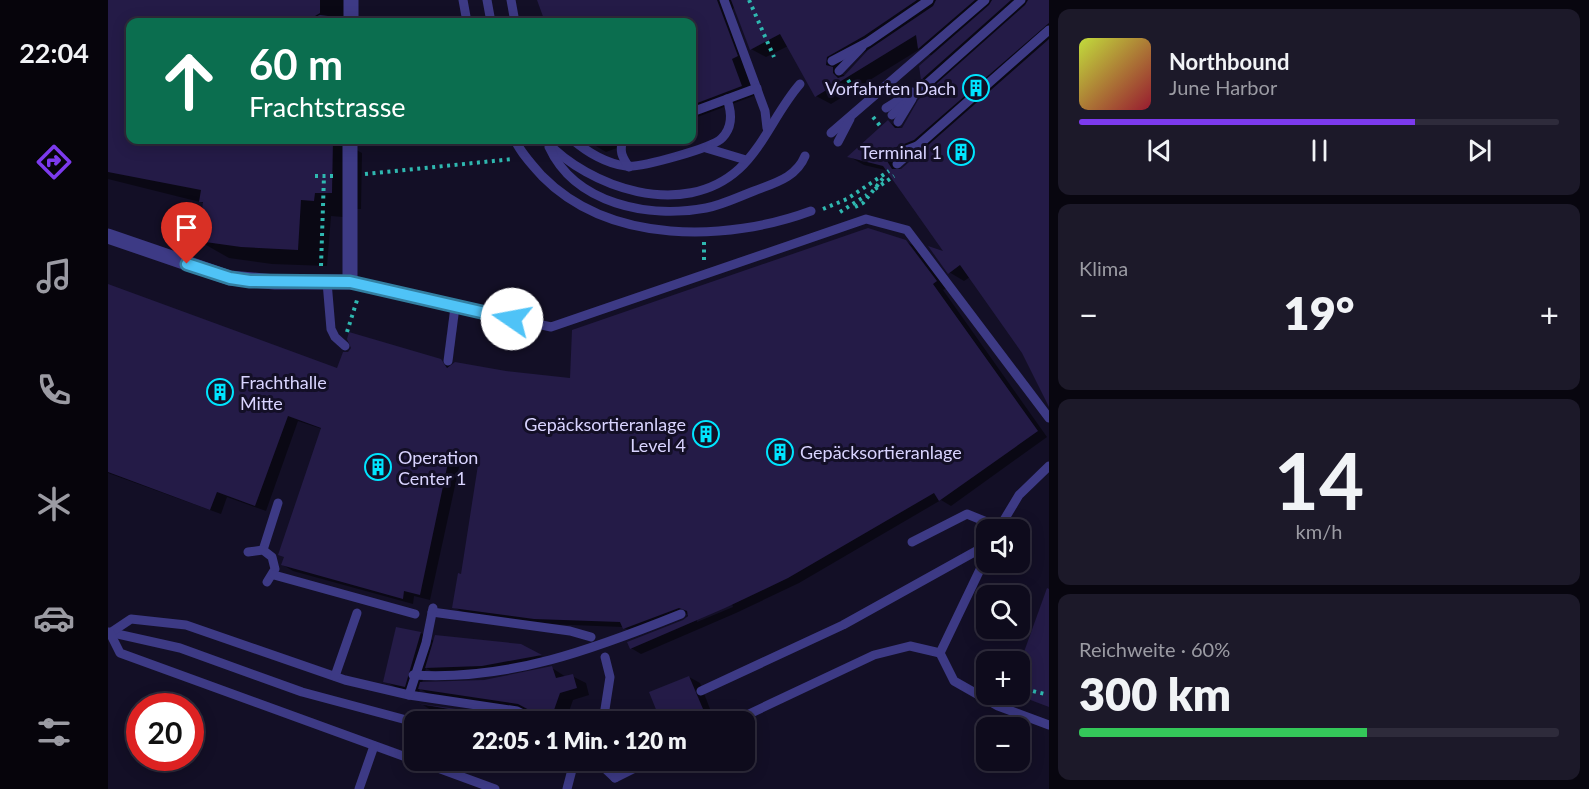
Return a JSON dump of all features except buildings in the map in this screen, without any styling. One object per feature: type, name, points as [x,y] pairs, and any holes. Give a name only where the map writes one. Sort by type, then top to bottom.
[{"type":"street","points":[[351,0],[351,18]]},
{"type":"street","points":[[108,236],[230,278],[350,282],[350,144]]},
{"type":"lane","points":[[463,0],[466,18]]},
{"type":"lane","points":[[487,0],[490,18]]},
{"type":"lane","points":[[492,18],[494,0]]},
{"type":"lane","points":[[511,0],[514,18]]},
{"type":"lane","points":[[724,0],[767,119],[766,131]]},
{"type":"lane","points":[[832,61],[868,42],[929,0]]},
{"type":"lane","points":[[831,133],[985,0]]},
{"type":"lane","points":[[919,90],[900,98],[892,115],[1021,0]]},
{"type":"lane","points":[[897,164],[1049,30]]},
{"type":"lane","points":[[839,71],[868,42]]},
{"type":"lane","points":[[549,144],[586,173],[630,190],[675,195],[705,188],[738,170],[800,84]]},
{"type":"lane","points":[[696,110],[757,88]]},
{"type":"lane","points":[[579,144],[591,153],[629,167],[651,164],[704,148],[717,143],[727,132],[731,120],[727,99]]},
{"type":"lane","points":[[838,142],[851,117]]},
{"type":"lane","points":[[518,144],[535,168],[561,193],[592,212],[627,224],[667,230],[713,231],[780,222],[811,211]]},
{"type":"lane","points":[[547,144],[562,170],[583,188],[620,204],[661,211],[700,209],[735,199],[783,180],[800,167],[805,156]]},
{"type":"lane","points":[[621,144],[622,158],[629,167]]},
{"type":"lane","points":[[891,156],[922,144]]},
{"type":"lane","points":[[704,148],[746,160]]},
{"type":"lane","points":[[350,282],[551,327],[866,219],[907,231],[1049,418]]},
{"type":"lane","points":[[327,282],[331,328],[335,337],[345,346]]},
{"type":"lane","points":[[448,361],[455,307]]},
{"type":"lane","points":[[1004,519],[1019,495],[1049,466]]},
{"type":"lane","points":[[263,550],[278,503]]},
{"type":"lane","points":[[912,542],[967,514],[978,519]]},
{"type":"lane","points":[[248,552],[263,550],[275,563],[274,575],[267,582]]},
{"type":"lane","points":[[700,691],[843,625],[976,551]]},
{"type":"lane","points":[[940,653],[979,573]]},
{"type":"lane","points":[[274,575],[415,614]]},
{"type":"lane","points":[[409,695],[413,675],[426,643],[433,609],[570,631],[591,637]]},
{"type":"lane","points":[[335,676],[357,613]]},
{"type":"lane","points":[[413,675],[456,677],[518,669],[600,646],[681,614]]},
{"type":"lane","points":[[109,632],[131,619],[186,625],[335,676],[409,695],[516,711]]},
{"type":"lane","points":[[109,632],[180,648],[310,695],[404,719]]},
{"type":"lane","points":[[109,632],[120,653],[404,756]]},
{"type":"lane","points":[[755,711],[874,655],[910,646],[940,653]]},
{"type":"lane","points":[[940,653],[954,681],[998,706],[1049,725]]},
{"type":"lane","points":[[605,657],[610,677],[605,711]]},
{"type":"lane","points":[[359,789],[374,746]]},
{"type":"lane","points":[[442,771],[482,787],[495,789]]},
{"type":"lane","points":[[567,789],[572,771]]},
{"type":"lane","points":[[608,771],[615,778]]},
{"type":"lane","points":[[615,778],[629,771]]},
{"type":"lane","points":[[614,789],[615,778]]},
{"type":"path","points":[[749,0],[774,57]]},
{"type":"path","points":[[837,213],[896,175]]},
{"type":"path","points":[[324,176],[320,264],[327,282]]},
{"type":"path","points":[[704,238],[704,264]]},
{"type":"path","points":[[343,321],[347,331]]},
{"type":"path","points":[[1030,691],[1045,694]]},
{"type":"place","name":"Vorfahrten Dach","points":[[976,88]]},
{"type":"place","name":"Terminal 1","points":[[961,152]]},
{"type":"place","name":"Frachthalle Mitte","points":[[220,392]]},
{"type":"place","name":"Gepäcksortieranlage Level 4","points":[[706,434]]},
{"type":"place","name":"Gepäcksortieranlage","points":[[780,452]]},
{"type":"place","name":"Operation Center 1","points":[[378,467]]},
{"type":"route","points":[[187,264],[207,272],[250,281],[350,282],[512,319]]}]
